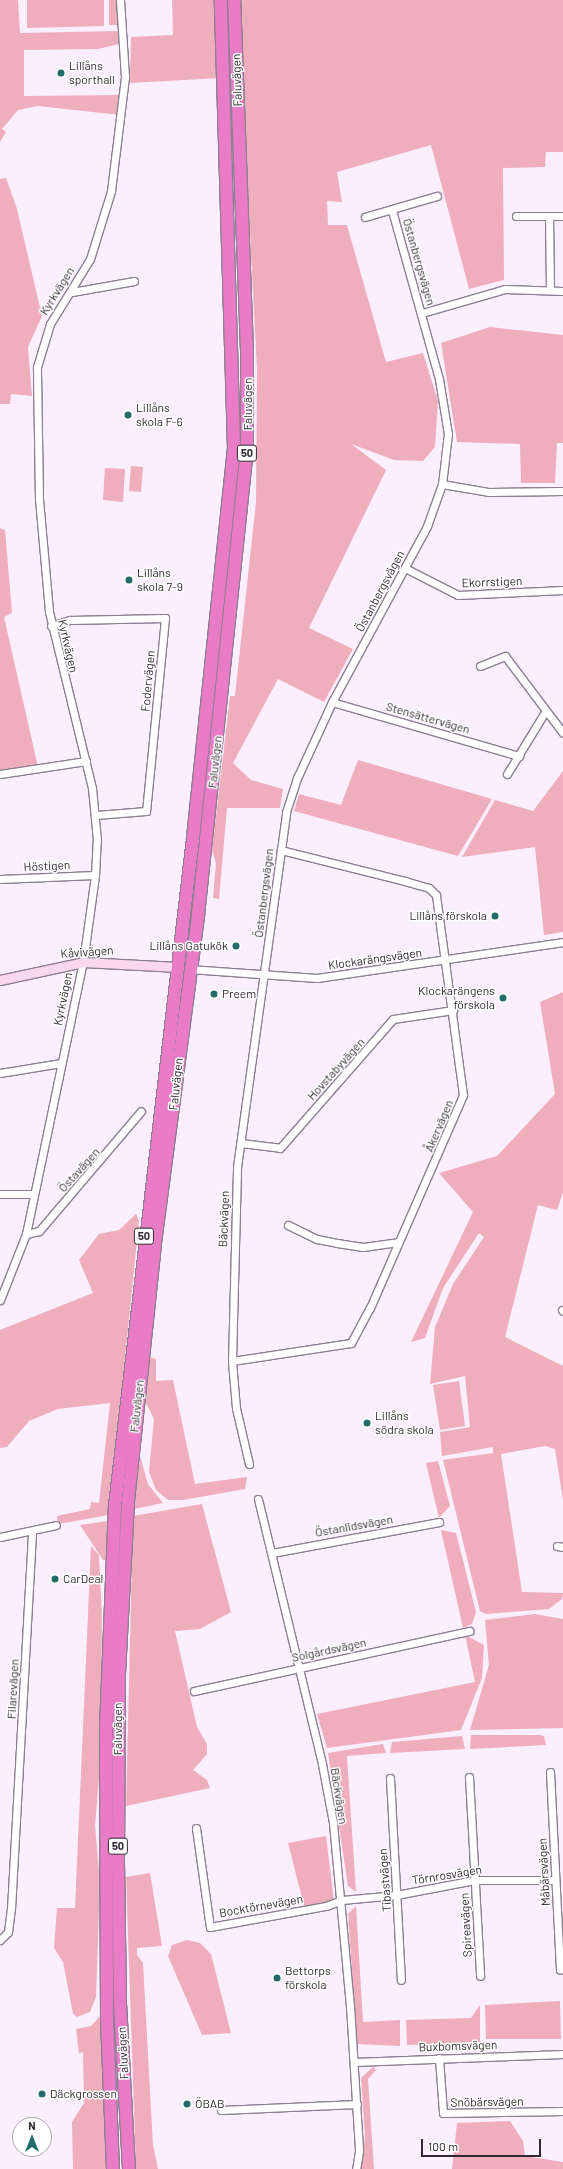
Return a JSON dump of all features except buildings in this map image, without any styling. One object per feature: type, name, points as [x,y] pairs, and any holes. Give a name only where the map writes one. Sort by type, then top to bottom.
[{"type":"highway","name":"Faluvägen","points":[[129,2169],[120,2005],[118,1861],[119,1674],[126,1523],[184,968],[184,917],[234,448],[221,0]]},
{"type":"highway","name":"Faluvägen","points":[[113,2169],[107,2018],[106,1729],[114,1528],[184,968],[199,909],[247,449],[247,351],[234,0]]},
{"type":"street","name":"Kyrkvägen","points":[[0,1300],[3,1282],[26,1234],[82,962],[95,875],[96,815],[86,761],[51,626],[38,498],[37,367],[50,324],[72,292],[99,233],[119,148],[125,77],[120,0]]},
{"type":"street","name":"Östanbergsvägen","points":[[365,217],[392,211],[437,196]]},
{"type":"street","name":"Östanbergsvägen","points":[[264,975],[288,801],[332,702],[427,526],[442,484],[448,434],[445,407],[422,313],[392,211]]},
{"type":"street","points":[[516,216],[563,216]]},
{"type":"street","points":[[549,216],[550,289]]},
{"type":"street","points":[[72,292],[134,281]]},
{"type":"street","points":[[422,313],[505,289],[550,289],[563,291]]},
{"type":"street","points":[[442,484],[489,492],[563,491]]},
{"type":"street","name":"Ekorrstigen","points":[[405,568],[458,594],[563,590]]},
{"type":"street","name":"Fodervägen","points":[[51,626],[70,620],[165,618],[146,811],[96,815]]},
{"type":"street","points":[[480,666],[505,656],[545,712],[562,729]]},
{"type":"street","name":"Stensättervägen","points":[[332,702],[519,756]]},
{"type":"street","points":[[507,774],[545,712]]},
{"type":"street","points":[[0,774],[86,761]]},
{"type":"street","name":"Åkervägen","points":[[232,1360],[351,1343],[463,1101],[453,1010],[436,895],[429,888],[281,850]]},
{"type":"street","name":"Höstigen","points":[[0,879],[95,875]]},
{"type":"street","name":"Klockarängsvägen","points":[[184,968],[317,978],[563,942]]},
{"type":"street","name":"Kåvivägen","points":[[0,980],[82,962],[184,968]]},
{"type":"street","name":"Bäckvägen","points":[[249,1464],[236,1408],[232,1360],[235,1201],[241,1143],[264,975]]},
{"type":"street","name":"Hovstabyvägen","points":[[241,1143],[280,1148],[393,1019],[453,1010]]},
{"type":"street","points":[[0,1073],[61,1063]]},
{"type":"street","name":"Östavägen","points":[[26,1234],[39,1231],[141,1111]]},
{"type":"street","points":[[0,1194],[34,1194]]},
{"type":"street","points":[[288,1225],[317,1239],[337,1243],[363,1247],[398,1242]]},
{"type":"street","name":"Bäckvägen","points":[[258,1499],[300,1668],[327,1786],[342,1900],[357,2104],[356,2169]]},
{"type":"street","name":"Östanlidsvägen","points":[[272,1553],[439,1522]]},
{"type":"street","points":[[0,1538],[32,1532],[56,1525]]},
{"type":"street","name":"Filarevägen","points":[[0,1940],[8,1932],[11,1909],[32,1532]]},
{"type":"street","name":"Solgårdsvägen","points":[[194,1691],[470,1631]]},
{"type":"street","name":"Måbärsvägen","points":[[550,1772],[560,1970]]},
{"type":"street","name":"Spireavägen","points":[[469,1777],[480,1976]]},
{"type":"street","name":"Tibastvägen","points":[[390,1778],[401,1980]]},
{"type":"street","name":"Bocktörnevägen","points":[[196,1828],[210,1927],[326,1906],[342,1900]]},
{"type":"street","name":"Törnrosvägen","points":[[342,1900],[396,1895],[474,1880],[555,1880]]},
{"type":"street","name":"Buxbomsvägen","points":[[354,2062],[563,2054]]},
{"type":"street","name":"Snöbärsvägen","points":[[440,2058],[443,2113],[563,2111]]},
{"type":"street","points":[[221,2110],[357,2104]]},
{"type":"shaded area","points":[[0,0],[18,0],[20,33],[118,31],[119,44],[98,49],[24,50],[24,96],[120,95],[120,115],[38,106],[18,110],[2,129],[6,132],[0,142]]},
{"type":"shaded area","points":[[27,0],[104,0],[104,26],[27,28]]},
{"type":"shaded area","points":[[109,0],[117,0],[118,25],[109,25]]},
{"type":"shaded area","points":[[172,0],[217,0],[220,78],[130,83],[131,37],[173,35]]},
{"type":"shaded area","points":[[238,0],[563,0],[563,152],[546,152],[545,167],[503,168],[504,280],[469,289],[431,145],[337,172],[342,202],[327,201],[328,225],[347,225],[386,362],[423,353],[438,401],[435,447],[423,461],[394,460],[351,444],[386,470],[309,628],[353,649],[324,702],[278,679],[233,763],[251,780],[283,789],[280,808],[227,808],[219,899],[213,898],[216,863],[212,850],[230,696],[235,696],[256,502],[257,370]]},
{"type":"shaded area","points":[[6,178],[17,209],[42,316],[28,347],[32,396],[11,394],[10,404],[0,404],[0,179]]},
{"type":"shaded area","points":[[490,327],[563,335],[563,443],[557,443],[555,483],[521,483],[520,444],[457,442],[441,343]]},
{"type":"shaded area","points":[[131,466],[143,467],[141,492],[129,491]]},
{"type":"shaded area","points":[[105,468],[125,469],[123,502],[103,500]]},
{"type":"shaded area","points":[[0,528],[5,530],[12,613],[4,617],[38,767],[0,770]]},
{"type":"shaded area","points":[[358,760],[492,799],[458,856],[294,811],[299,794],[341,805]]},
{"type":"shaded area","points":[[563,771],[563,932],[544,935],[535,847],[462,857],[495,800],[533,811]]},
{"type":"shaded area","points":[[563,992],[563,1192],[557,1210],[538,1205],[505,1337],[563,1366],[563,1500],[555,1449],[545,1446],[501,1454],[522,1592],[563,1593],[562,1599],[549,1609],[486,1614],[480,1611],[443,1460],[493,1453],[493,1447],[442,1456],[440,1432],[470,1427],[465,1376],[430,1384],[435,1327],[453,1284],[484,1237],[479,1233],[443,1288],[425,1338],[411,1342],[473,1212],[439,1173],[497,1156],[555,1094],[540,1002]]},
{"type":"shaded area","points":[[136,1214],[139,1221],[109,1515],[58,1524],[57,1516],[90,1509],[91,1502],[99,1503],[110,1403],[58,1409],[29,1421],[7,1447],[0,1448],[0,1330],[93,1293],[79,1260],[99,1234],[119,1230]]},
{"type":"shaded area","points":[[149,1357],[156,1359],[156,1381],[173,1380],[195,1484],[247,1477],[245,1489],[183,1500],[168,1500],[156,1490],[149,1472],[154,1419],[144,1399]]},
{"type":"shaded area","points":[[459,1381],[465,1426],[440,1430],[433,1385]]},
{"type":"shaded area","points":[[140,1456],[148,1484],[163,1503],[134,1509]]},
{"type":"shaded area","points":[[438,1461],[450,1506],[439,1518],[426,1463]]},
{"type":"shaded area","points":[[202,1504],[231,1612],[200,1629],[175,1631],[197,1727],[207,1744],[207,1754],[193,1770],[207,1780],[210,1788],[126,1806],[133,1516]]},
{"type":"shaded area","points":[[108,1521],[106,1560],[103,1560],[80,1525]]},
{"type":"shaded area","points":[[441,1530],[456,1533],[476,1612],[472,1624],[463,1628]]},
{"type":"shaded area","points":[[91,1546],[99,1555],[102,1618],[100,1768],[95,1825],[100,1883],[96,1997],[90,2012],[77,2017],[73,2014],[63,1962],[54,1948],[57,1908],[75,1908]]},
{"type":"shaded area","points":[[535,1614],[563,1619],[563,1728],[470,1730],[489,1665],[485,1620]]},
{"type":"shaded area","points":[[465,1635],[484,1645],[482,1678],[461,1730],[327,1748],[317,1714],[475,1682]]},
{"type":"shaded area","points":[[471,1735],[540,1735],[544,1736],[546,1745],[470,1749]]},
{"type":"shaded area","points":[[462,1736],[465,1749],[390,1753],[392,1742]]},
{"type":"shaded area","points":[[383,1744],[386,1753],[347,1756],[356,1892],[348,1886],[328,1753]]},
{"type":"shaded area","points":[[326,1836],[334,1901],[304,1906],[288,1843]]},
{"type":"shaded area","points":[[150,1873],[162,1946],[137,1948],[137,1955],[143,1963],[153,2145],[158,2169],[136,2169],[126,1877]]},
{"type":"shaded area","points":[[356,1906],[363,2022],[400,2020],[400,2046],[357,2044],[348,1914]]},
{"type":"shaded area","points":[[187,1940],[200,1943],[211,1954],[231,2033],[202,2035],[168,1956],[172,1945]]},
{"type":"shaded area","points":[[560,2001],[561,2039],[486,2039],[485,2005]]},
{"type":"shaded area","points":[[480,2005],[480,2042],[407,2045],[406,2020],[471,2018]]},
{"type":"shaded area","points":[[100,2016],[109,2169],[73,2169],[72,2122],[84,2103],[83,2052],[79,2053],[76,2029],[91,2026]]},
{"type":"shaded area","points":[[373,2067],[376,2070],[368,2079],[374,2169],[360,2169],[365,2138],[361,2078]]},
{"type":"shaded area","points":[[510,2121],[523,2141],[525,2156],[563,2162],[563,2169],[452,2169],[457,2123]]},
{"type":"place","name":"Lillåns sporthall","points":[[61,73]]},
{"type":"place","name":"Lillåns skola F-6","points":[[128,415]]},
{"type":"place","name":"Lillåns skola 7-9","points":[[129,580]]},
{"type":"place","name":"Lillåns förskola","points":[[495,916]]},
{"type":"place","name":"Lillåns Gatukök","points":[[236,946]]},
{"type":"place","name":"Preem","points":[[214,994]]},
{"type":"place","name":"Klockarängens förskola","points":[[503,998]]},
{"type":"place","name":"Lillåns södra skola","points":[[367,1423]]},
{"type":"place","name":"CarDeal","points":[[55,1579]]},
{"type":"place","name":"Bettorps förskola","points":[[277,1978]]},
{"type":"place","name":"Däckgrossen","points":[[42,2094]]},
{"type":"place","name":"ÖBAB","points":[[187,2104]]}]
